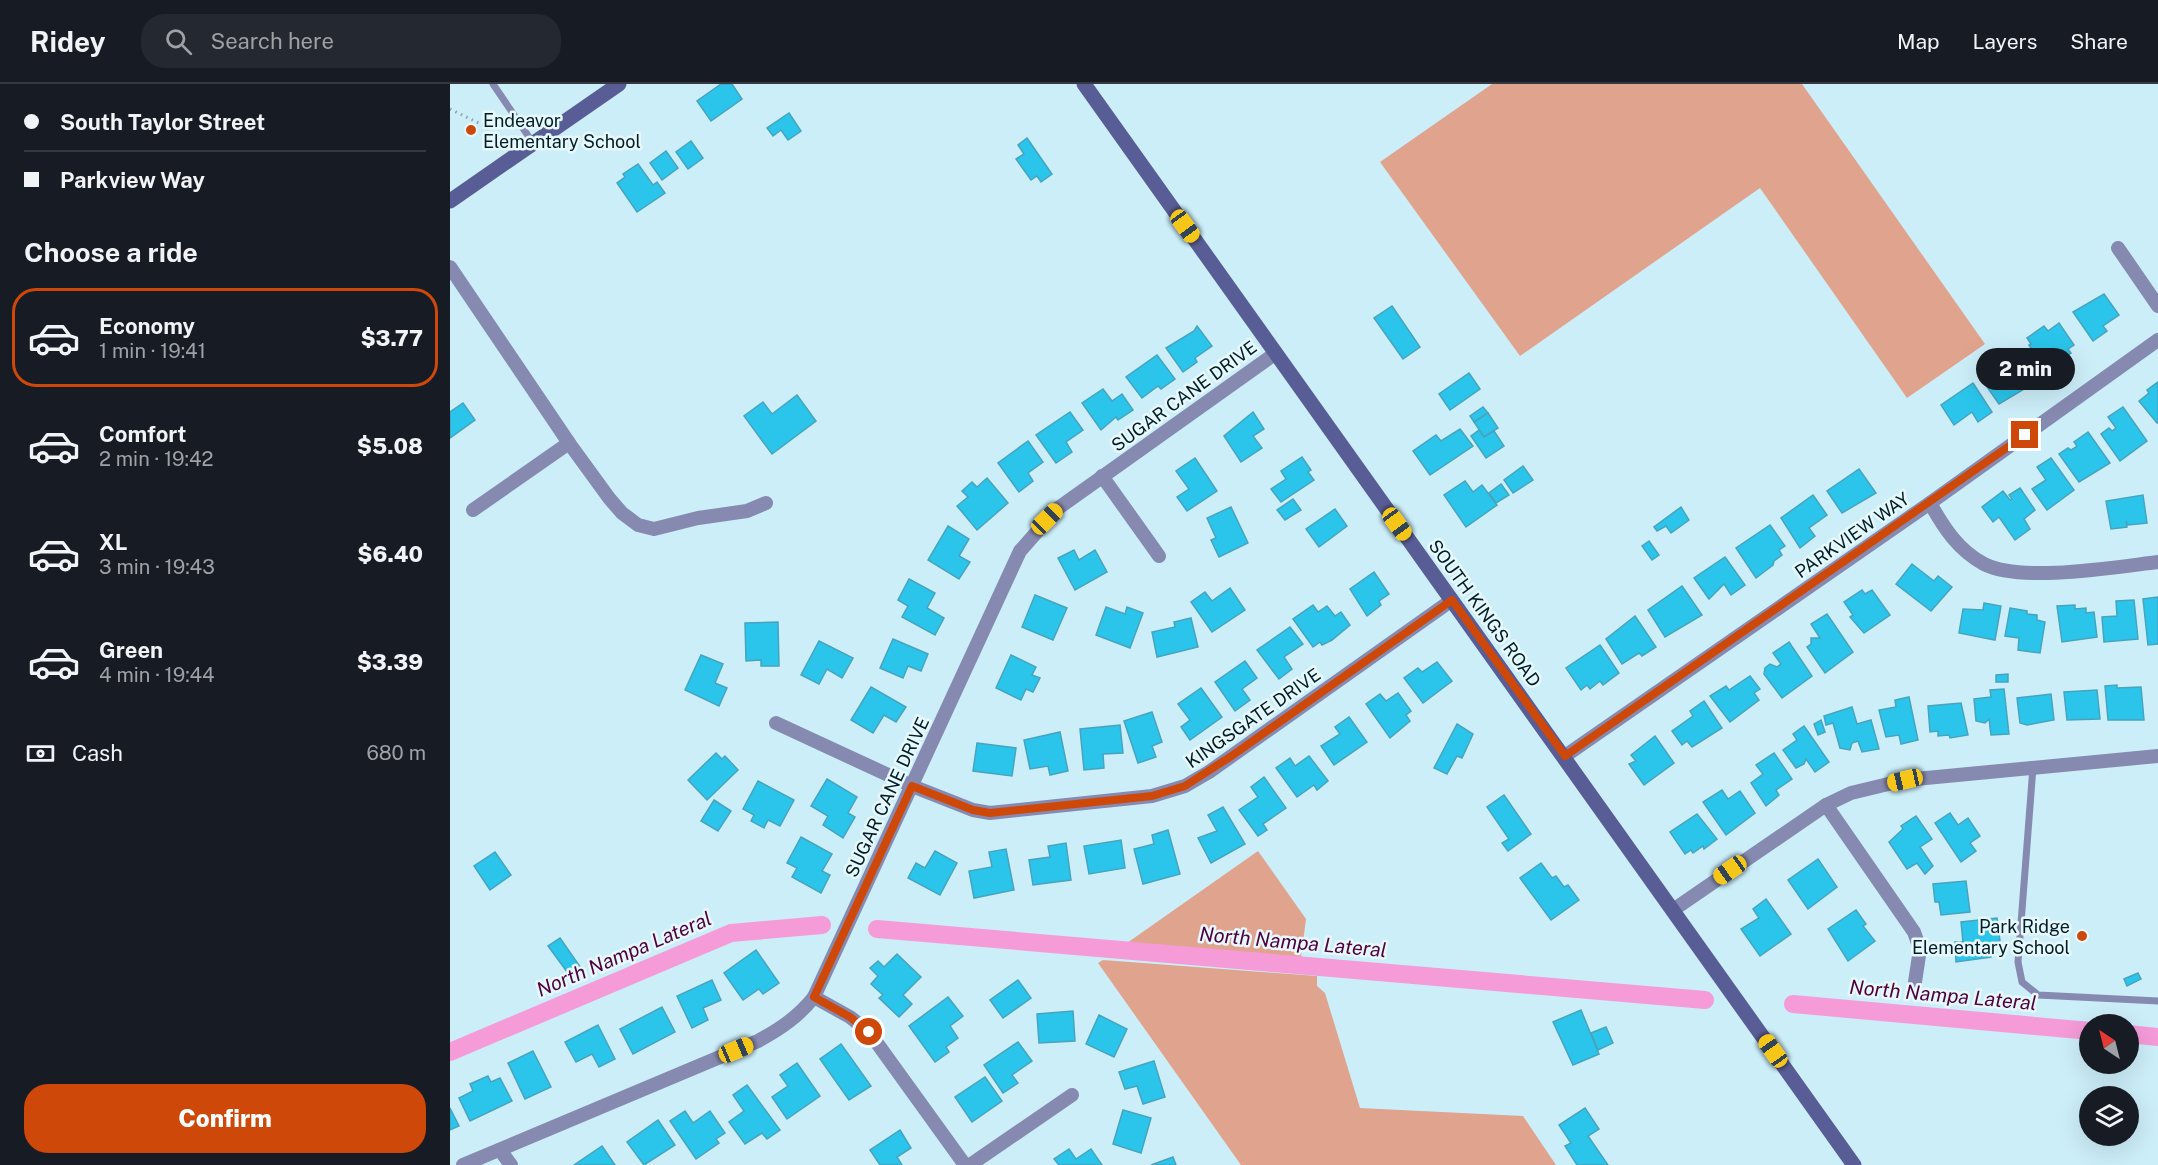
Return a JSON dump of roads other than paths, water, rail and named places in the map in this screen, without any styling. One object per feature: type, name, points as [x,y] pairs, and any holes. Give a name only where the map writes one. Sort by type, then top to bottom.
[{"type":"main road","points":[[450,201],[619,84]]},
{"type":"main road","name":"SOUTH KINGS ROAD","points":[[1084,84],[1565,756],[1854,1165]]},
{"type":"street","points":[[2118,249],[2158,306]]},
{"type":"street","points":[[450,267],[569,443],[622,513],[638,525],[654,529],[747,511],[766,503]]},
{"type":"street","name":"PARKVIEW WAY","points":[[1565,756],[1930,503],[2158,340]]},
{"type":"street","name":"SUGAR CANE DRIVE","points":[[463,1165],[758,1041],[795,1018],[814,997],[1020,551],[1057,509],[1276,352]]},
{"type":"street","points":[[473,510],[569,443]]},
{"type":"street","points":[[1102,476],[1159,556]]},
{"type":"street","points":[[1930,503],[1946,532],[1962,549],[1986,565],[2020,573],[2085,570],[2158,562]]},
{"type":"street","name":"KINGSGATE DRIVE","points":[[776,723],[912,786],[973,810],[990,813],[1152,796],[1185,786],[1225,761],[1452,600]]},
{"type":"street","points":[[1673,910],[1826,805],[1851,793],[1905,780],[2158,756]]},
{"type":"street","points":[[1826,805],[1914,932],[1920,949],[1915,982]]},
{"type":"street","points":[[814,997],[850,1017],[869,1032],[964,1165]]},
{"type":"street","points":[[970,1165],[1072,1095]]},
{"type":"street","points":[[500,1150],[511,1165]]},
{"type":"lane","points":[[493,84],[533,143]]},
{"type":"lane","points":[[2033,767],[2018,962],[2022,981],[2038,995],[2158,1001]]},
{"type":"waterway","name":"North Nampa Lateral","points":[[450,1052],[731,933],[822,925]]},
{"type":"waterway","name":"North Nampa Lateral","points":[[877,929],[1705,1000]]},
{"type":"waterway","name":"North Nampa Lateral","points":[[1793,1004],[2079,1030]]},
{"type":"waterway","name":"North Nampa Lateral","points":[[2139,1035],[2158,1037]]},
{"type":"place","name":"Endeavor Elementary School","points":[[471,130]]},
{"type":"place","name":"Park Ridge Elementary School","points":[[2082,936]]}]
